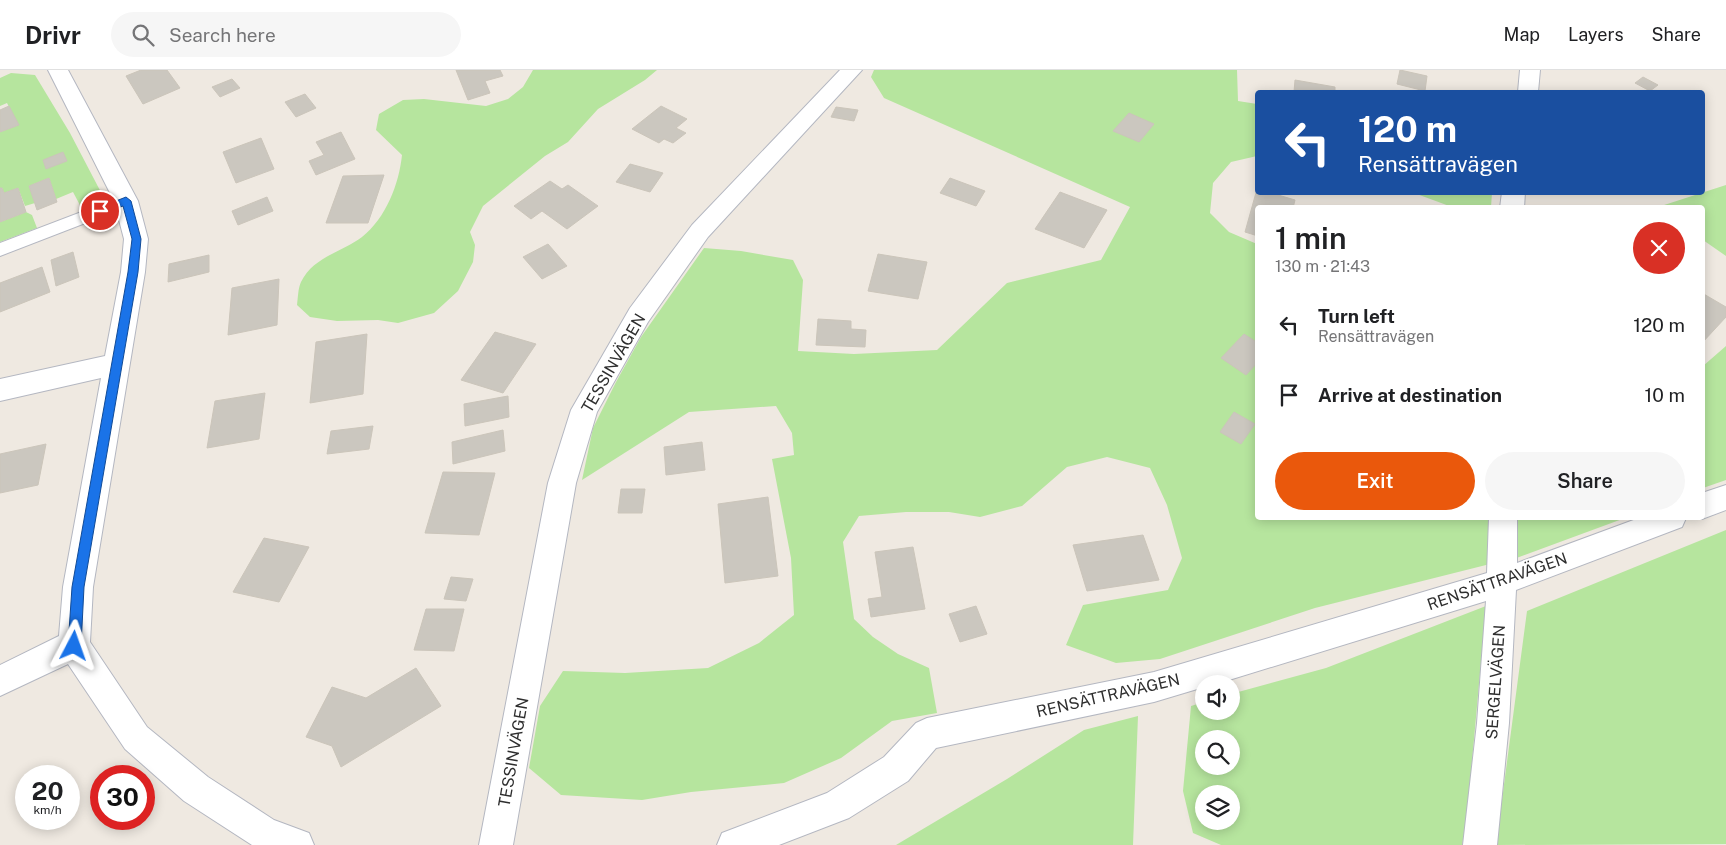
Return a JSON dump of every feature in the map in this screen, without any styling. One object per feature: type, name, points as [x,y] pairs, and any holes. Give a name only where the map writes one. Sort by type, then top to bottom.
[{"type":"street","points":[[58,70],[126,201],[136,239],[133,272],[78,587],[74,646],[136,738],[196,789],[264,833],[296,845]]},
{"type":"street","name":"TESSINVÄGEN","points":[[496,845],[562,483],[584,410],[640,315],[700,231],[852,70]]},
{"type":"street","points":[[1528,90],[1530,70]]},
{"type":"street","points":[[0,390],[117,364]]},
{"type":"street","points":[[1705,505],[1726,497]]},
{"type":"street","name":"SERGELVÄGEN","points":[[1480,845],[1489,775],[1502,582],[1503,520]]},
{"type":"street","name":"RENSÄTTRAVÄGEN","points":[[734,845],[837,806],[896,769],[927,734],[1154,687],[1502,582],[1667,520]]},
{"type":"street","points":[[0,681],[74,646]]},
{"type":"lane","points":[[0,250],[126,201]]},
{"type":"green space","points":[[533,70],[657,70],[645,80],[598,109],[568,142],[545,156],[483,206],[470,232],[475,245],[473,262],[458,291],[434,313],[398,323],[378,320],[337,321],[310,317],[297,305],[300,284],[306,274],[320,261],[362,237],[378,220],[390,200],[398,177],[402,155],[376,130],[379,114],[403,100],[424,99],[486,106],[508,99],[523,87]]},
{"type":"green space","points":[[874,70],[1237,70],[1238,101],[1255,104],[1255,156],[1231,162],[1213,183],[1210,213],[1229,232],[1255,243],[1255,520],[1495,520],[1494,563],[1315,608],[1160,659],[1116,663],[1066,645],[1083,605],[1168,590],[1182,558],[1167,505],[1150,468],[1107,457],[1067,467],[1022,506],[980,517],[949,512],[906,512],[859,516],[843,542],[854,619],[873,637],[898,654],[929,668],[937,713],[892,721],[841,758],[784,783],[691,792],[642,800],[561,795],[529,768],[540,706],[563,671],[625,673],[708,668],[759,643],[794,615],[791,558],[772,459],[794,455],[792,433],[776,406],[689,412],[582,480],[593,428],[616,382],[641,337],[704,248],[741,251],[793,260],[803,280],[798,351],[854,354],[937,350],[1007,283],[1101,260],[1130,207],[884,98],[871,77]]},
{"type":"green space","points":[[11,73],[35,75],[70,133],[105,200],[82,209],[73,192],[56,199],[49,178],[29,186],[35,203],[25,206],[18,188],[4,193],[2,188],[0,188],[0,132],[18,125],[7,103],[0,106],[0,78]]},
{"type":"green space","points":[[1726,185],[1726,256],[1705,241],[1705,205],[1664,205],[1695,195],[1705,195],[1705,192]]},
{"type":"green space","points":[[1419,195],[1492,195],[1491,205],[1447,205]]},
{"type":"green space","points":[[26,212],[32,215],[37,228],[0,242],[0,222]]},
{"type":"green space","points":[[1726,346],[1726,480],[1705,487],[1705,364]]},
{"type":"green space","points":[[1512,520],[1620,520],[1511,560]]},
{"type":"green space","points":[[1726,530],[1726,844],[1496,845],[1527,611]]},
{"type":"green space","points":[[1486,606],[1467,817],[1462,845],[1221,845],[1193,833],[1183,791],[1191,706],[1195,705],[1195,720],[1240,720],[1240,692],[1326,668]]},
{"type":"green space","points":[[1138,716],[1133,845],[896,845],[1007,779],[1084,730]]},
{"type":"building","points":[[141,70],[167,70],[180,88],[143,104],[126,76]]},
{"type":"building","points":[[456,70],[500,70],[503,76],[485,81],[490,93],[468,100]]},
{"type":"building","points":[[1400,70],[1427,76],[1425,90],[1397,84]]},
{"type":"building","points":[[1643,77],[1658,85],[1648,90],[1635,83]]},
{"type":"building","points":[[232,79],[240,88],[220,97],[212,87]]},
{"type":"building","points":[[1295,80],[1335,87],[1335,90],[1294,90]]},
{"type":"building","points":[[305,94],[316,108],[296,117],[285,102]]},
{"type":"building","points":[[9,106],[19,125],[0,132],[0,110]]},
{"type":"building","points":[[661,106],[687,119],[676,128],[686,133],[673,143],[664,139],[659,143],[632,129]]},
{"type":"building","points":[[836,107],[858,110],[854,121],[831,117]]},
{"type":"building","points":[[1129,113],[1154,124],[1139,142],[1113,131]]},
{"type":"building","points":[[341,132],[355,159],[316,175],[309,161],[324,155],[316,142]]},
{"type":"building","points":[[261,138],[274,169],[236,183],[223,152]]},
{"type":"building","points":[[63,152],[67,161],[46,169],[43,160]]},
{"type":"building","points":[[630,164],[663,173],[650,192],[616,182]]},
{"type":"building","points":[[384,175],[368,223],[326,223],[343,176]]},
{"type":"building","points":[[49,178],[57,202],[37,210],[29,186]]},
{"type":"building","points":[[950,178],[985,191],[976,206],[940,193]]},
{"type":"building","points":[[550,181],[562,189],[568,185],[598,206],[567,229],[542,211],[531,219],[514,206]]},
{"type":"building","points":[[0,188],[2,188],[4,193],[18,188],[26,212],[0,222]]},
{"type":"building","points":[[1060,192],[1107,210],[1084,248],[1035,229]]},
{"type":"building","points":[[1255,195],[1278,195],[1295,200],[1294,205],[1255,205],[1255,235],[1245,232]]},
{"type":"building","points":[[267,197],[273,211],[238,225],[232,211]]},
{"type":"building","points":[[548,244],[567,266],[542,279],[523,257]]},
{"type":"building","points":[[73,252],[79,277],[56,286],[51,260]]},
{"type":"building","points":[[878,254],[927,262],[918,299],[868,291]]},
{"type":"building","points":[[209,255],[209,272],[168,282],[169,264]]},
{"type":"building","points":[[42,267],[50,292],[0,312],[0,283]]},
{"type":"building","points":[[279,279],[277,325],[228,335],[232,288]]},
{"type":"building","points":[[1705,295],[1726,307],[1726,317],[1705,340]]},
{"type":"building","points":[[818,319],[851,321],[851,329],[866,330],[865,347],[816,345]]},
{"type":"building","points":[[495,332],[536,344],[503,393],[461,380]]},
{"type":"building","points":[[367,334],[363,394],[310,403],[316,342]]},
{"type":"building","points":[[1244,334],[1255,341],[1255,365],[1246,375],[1221,358]]},
{"type":"building","points":[[265,393],[259,439],[207,448],[215,401]]},
{"type":"building","points":[[508,396],[509,417],[465,426],[464,404]]},
{"type":"building","points":[[1234,412],[1255,424],[1241,444],[1220,432]]},
{"type":"building","points":[[373,426],[369,449],[327,454],[331,431]]},
{"type":"building","points":[[503,430],[505,451],[453,464],[452,442]]},
{"type":"building","points":[[702,442],[705,470],[666,475],[664,447]]},
{"type":"building","points":[[46,444],[38,485],[0,493],[0,454]]},
{"type":"building","points":[[443,472],[495,473],[479,535],[425,533]]},
{"type":"building","points":[[621,489],[645,489],[642,513],[618,513]]},
{"type":"building","points":[[768,497],[778,576],[725,583],[718,504]]},
{"type":"building","points":[[1143,535],[1159,580],[1087,591],[1073,545]]},
{"type":"building","points":[[264,538],[309,547],[279,602],[233,592]]},
{"type":"building","points":[[913,547],[925,609],[871,617],[868,599],[882,597],[875,552]]},
{"type":"building","points":[[451,577],[473,579],[466,601],[444,599]]},
{"type":"building","points":[[976,606],[987,634],[960,642],[949,614]]},
{"type":"building","points":[[426,609],[464,609],[454,651],[414,650]]},
{"type":"building","points":[[416,668],[441,706],[341,767],[332,746],[306,737],[332,687],[366,698]]},
{"type":"route","points":[[74,646],[78,587],[133,272],[136,239],[126,201],[100,211]]}]
